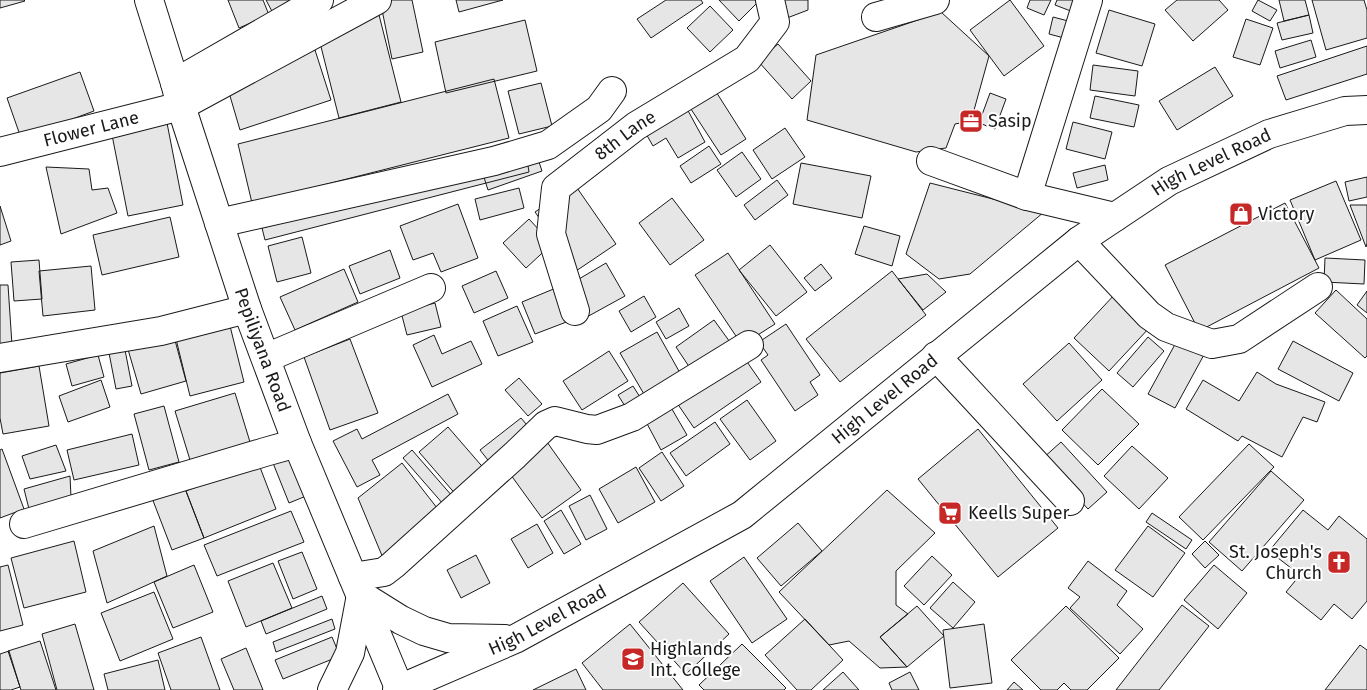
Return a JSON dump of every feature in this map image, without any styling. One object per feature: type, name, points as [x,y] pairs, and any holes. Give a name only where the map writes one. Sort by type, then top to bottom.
[{"type":"main road","name":"Pepiliyana Road","points":[[149,0],[247,309],[297,443],[399,690]]},
{"type":"main road","points":[[178,94],[319,0]]},
{"type":"main road","points":[[178,94],[377,0]]},
{"type":"main road","name":"8th Lane","points":[[575,311],[551,234],[556,188],[636,126],[747,59],[775,22],[770,0]]},
{"type":"main road","points":[[876,17],[935,0]]},
{"type":"main road","points":[[1027,196],[1088,0]]},
{"type":"main road","points":[[219,223],[494,161],[548,144],[599,109],[612,91]]},
{"type":"main road","name":"Flower Lane","points":[[0,152],[178,94]]},
{"type":"main road","name":"High Level Road","points":[[399,690],[515,639],[742,515],[1079,241],[1168,181],[1268,134],[1345,111],[1367,110]]},
{"type":"main road","points":[[931,160],[1027,196],[1115,217]]},
{"type":"main road","points":[[1079,241],[1149,315],[1166,327],[1212,344],[1239,339],[1318,287]]},
{"type":"main road","points":[[266,358],[431,288]]},
{"type":"main road","points":[[0,358],[161,331],[247,309]]},
{"type":"main road","points":[[357,586],[384,572],[393,565],[546,425],[555,421],[596,430],[632,418],[749,345]]},
{"type":"main road","points":[[936,356],[1070,501]]},
{"type":"main road","points":[[24,524],[297,443]]},
{"type":"main road","points":[[357,586],[401,620],[424,631],[448,638],[515,639]]},
{"type":"main road","points":[[332,690],[350,653],[357,586]]},
{"type":"building","points":[[0,0],[24,0],[25,1],[0,8]]},
{"type":"building","points":[[228,0],[263,0],[269,15],[239,28]]},
{"type":"building","points":[[266,0],[298,0],[274,15]]},
{"type":"building","points":[[380,0],[412,0],[423,52],[392,59]]},
{"type":"building","points":[[456,0],[503,0],[459,12]]},
{"type":"building","points":[[666,0],[701,0],[703,3],[651,38],[637,19]]},
{"type":"building","points":[[719,0],[760,0],[739,21]]},
{"type":"building","points":[[781,0],[808,0],[808,10],[787,18]]},
{"type":"building","points":[[1010,0],[1044,46],[1004,76],[970,30]]},
{"type":"building","points":[[1030,0],[1051,0],[1044,15],[1027,8]]},
{"type":"building","points":[[1057,0],[1080,0],[1076,13],[1055,5]]},
{"type":"building","points":[[1177,0],[1219,0],[1228,10],[1193,41],[1165,10]]},
{"type":"building","points":[[1258,0],[1277,10],[1270,21],[1252,11]]},
{"type":"building","points":[[1279,0],[1305,0],[1309,15],[1284,21]]},
{"type":"building","points":[[1312,0],[1364,0],[1367,10],[1367,38],[1326,50]]},
{"type":"building","points":[[376,3],[401,102],[339,118],[314,19]]},
{"type":"building","points":[[710,6],[733,30],[710,52],[687,28]]},
{"type":"building","points":[[1109,10],[1155,24],[1142,66],[1096,53]]},
{"type":"building","points":[[941,12],[989,56],[971,121],[955,124],[946,148],[916,152],[807,120],[816,55]]},
{"type":"building","points":[[1309,15],[1313,33],[1282,40],[1277,23]]},
{"type":"building","points":[[1053,17],[1072,22],[1068,39],[1049,34]]},
{"type":"building","points":[[1246,19],[1273,28],[1260,65],[1233,57]]},
{"type":"building","points":[[525,20],[537,71],[446,93],[435,42]]},
{"type":"building","points":[[1311,40],[1316,57],[1280,68],[1275,51]]},
{"type":"building","points":[[778,44],[811,81],[792,99],[758,61]]},
{"type":"building","points":[[1367,46],[1367,74],[1286,100],[1277,76]]},
{"type":"building","points":[[315,50],[331,100],[240,130],[225,79]]},
{"type":"building","points":[[1093,65],[1138,71],[1135,96],[1090,90]]},
{"type":"building","points":[[1215,67],[1233,96],[1177,130],[1159,101]]},
{"type":"building","points":[[80,72],[94,111],[21,138],[7,98]]},
{"type":"building","points":[[494,79],[509,138],[252,203],[238,144]]},
{"type":"building","points":[[541,83],[552,126],[519,134],[508,91]]},
{"type":"building","points":[[713,87],[746,139],[721,155],[687,103]]},
{"type":"building","points":[[990,93],[1006,99],[995,129],[979,123]]},
{"type":"building","points":[[1095,96],[1139,105],[1134,127],[1090,118]]},
{"type":"building","points":[[686,107],[705,142],[678,158],[666,138],[653,146],[645,132]]},
{"type":"building","points":[[1073,122],[1112,132],[1105,159],[1066,149]]},
{"type":"building","points":[[167,123],[183,205],[128,216],[112,135]]},
{"type":"building","points":[[785,128],[805,157],[772,179],[753,150]]},
{"type":"building","points":[[709,146],[721,164],[691,183],[680,166]]},
{"type":"building","points":[[742,152],[761,179],[736,197],[717,170]]},
{"type":"building","points":[[536,153],[542,171],[488,190],[482,171]]},
{"type":"building","points":[[527,160],[529,172],[265,240],[262,228]]},
{"type":"building","points":[[801,163],[871,176],[862,218],[793,204]]},
{"type":"building","points":[[1105,165],[1108,180],[1077,188],[1073,173]]},
{"type":"building","points":[[46,167],[89,169],[92,190],[108,188],[117,213],[61,234]]},
{"type":"building","points":[[1367,177],[1367,197],[1349,201],[1345,182]]},
{"type":"building","points":[[777,180],[788,195],[755,220],[744,205]]},
{"type":"building","points":[[1336,181],[1361,240],[1315,260],[1290,200]]},
{"type":"building","points":[[930,183],[1044,212],[970,274],[939,279],[906,254]]},
{"type":"building","points":[[575,185],[616,244],[576,271],[535,212]]},
{"type":"building","points":[[519,188],[524,208],[480,220],[475,199]]},
{"type":"building","points":[[672,198],[704,240],[670,265],[639,223]]},
{"type":"building","points":[[1285,203],[1319,268],[1199,331],[1165,265]]},
{"type":"building","points":[[458,204],[478,258],[441,272],[433,253],[413,260],[400,226]]},
{"type":"building","points":[[1350,205],[1367,205],[1366,247]]},
{"type":"building","points":[[0,206],[11,241],[0,245]]},
{"type":"building","points":[[170,217],[179,257],[102,275],[93,235]]},
{"type":"building","points":[[529,219],[552,244],[526,268],[503,243]]},
{"type":"building","points":[[864,226],[900,236],[892,266],[855,254]]},
{"type":"building","points":[[302,237],[311,273],[277,282],[268,246]]},
{"type":"building","points":[[770,245],[807,292],[776,316],[739,270]]},
{"type":"building","points":[[390,250],[400,278],[360,294],[349,266]]},
{"type":"building","points":[[728,253],[775,324],[742,345],[695,275]]},
{"type":"building","points":[[1325,258],[1365,260],[1364,284],[1324,282]]},
{"type":"building","points":[[39,260],[42,299],[14,301],[11,262]]},
{"type":"building","points":[[606,263],[625,296],[585,318],[567,286]]},
{"type":"building","points":[[821,264],[832,278],[815,291],[804,278]]},
{"type":"building","points":[[91,266],[95,310],[43,316],[39,271]]},
{"type":"building","points":[[344,269],[358,302],[295,330],[280,297]]},
{"type":"building","points":[[496,271],[508,298],[474,313],[462,286]]},
{"type":"building","points":[[892,271],[926,315],[840,382],[806,339]]},
{"type":"building","points":[[927,274],[946,292],[923,310],[898,279]]},
{"type":"building","points":[[0,285],[8,285],[12,345],[0,349]]},
{"type":"building","points":[[556,288],[569,321],[535,334],[522,302]]},
{"type":"building","points":[[1336,290],[1367,319],[1367,356],[1365,358],[1315,313]]},
{"type":"building","points":[[1367,291],[1367,313],[1357,305]]},
{"type":"building","points":[[1116,293],[1151,326],[1109,371],[1074,338]]},
{"type":"building","points":[[644,296],[656,317],[631,332],[619,311]]},
{"type":"building","points":[[435,303],[441,327],[407,335],[401,312]]},
{"type":"building","points":[[517,306],[533,342],[498,356],[483,321]]},
{"type":"building","points":[[679,308],[689,326],[666,339],[656,322]]},
{"type":"building","points":[[714,320],[735,349],[696,377],[676,347]]},
{"type":"building","points":[[229,322],[244,382],[190,396],[175,335]]},
{"type":"building","points":[[786,324],[820,375],[810,382],[818,395],[795,411],[761,360],[768,355],[759,342]]},
{"type":"building","points":[[657,332],[684,380],[648,401],[620,353]]},
{"type":"building","points":[[173,333],[186,381],[141,394],[127,346]]},
{"type":"building","points":[[434,335],[442,354],[471,341],[482,364],[432,387],[413,345]]},
{"type":"building","points":[[1148,337],[1164,351],[1133,387],[1117,373]]},
{"type":"building","points":[[1179,337],[1206,351],[1175,408],[1148,394]]},
{"type":"building","points":[[350,339],[378,413],[330,430],[304,357]]},
{"type":"building","points":[[1293,341],[1353,373],[1339,401],[1278,369]]},
{"type":"building","points":[[1069,343],[1102,380],[1057,421],[1023,384]]},
{"type":"building","points":[[125,350],[132,386],[116,389],[109,353]]},
{"type":"building","points":[[609,351],[628,381],[582,410],[563,381]]},
{"type":"building","points":[[98,355],[104,377],[72,386],[66,364]]},
{"type":"building","points":[[743,356],[761,382],[694,428],[677,403]]},
{"type":"building","points":[[39,366],[49,426],[3,434],[0,418],[0,373]]},
{"type":"building","points":[[1257,372],[1276,384],[1325,402],[1317,422],[1303,417],[1282,457],[1242,436],[1238,441],[1186,409],[1203,380],[1239,401]]},
{"type":"building","points":[[519,378],[542,404],[528,416],[505,390]]},
{"type":"building","points":[[101,380],[110,407],[68,422],[59,396]]},
{"type":"building","points":[[633,386],[643,402],[628,411],[618,395]]},
{"type":"building","points":[[1102,389],[1139,424],[1098,465],[1062,430]]},
{"type":"building","points":[[235,393],[250,442],[190,460],[175,411]]},
{"type":"building","points":[[448,394],[458,414],[372,460],[380,475],[357,487],[333,441],[357,429],[362,439]]},
{"type":"building","points":[[747,400],[776,441],[750,460],[720,419]]},
{"type":"building","points":[[669,404],[687,435],[661,450],[644,418]]},
{"type":"building","points":[[164,406],[179,462],[149,470],[134,414]]},
{"type":"building","points":[[521,418],[532,431],[491,464],[480,450]]},
{"type":"building","points":[[715,422],[730,444],[686,476],[670,453]]},
{"type":"building","points":[[448,427],[487,472],[458,497],[419,452]]},
{"type":"building","points":[[978,429],[1058,528],[998,577],[918,479]]},
{"type":"building","points":[[132,434],[139,465],[74,480],[67,450]]},
{"type":"building","points":[[547,442],[581,490],[542,518],[508,471]]},
{"type":"building","points":[[1061,442],[1107,492],[1088,509],[1042,459]]},
{"type":"building","points":[[1249,444],[1274,467],[1203,540],[1179,517]]},
{"type":"building","points":[[56,445],[66,471],[30,479],[22,456]]},
{"type":"building","points":[[1132,446],[1168,478],[1139,509],[1104,476]]},
{"type":"building","points":[[2,449],[24,509],[0,518],[0,450]]},
{"type":"building","points":[[293,449],[311,494],[289,503],[271,458]]},
{"type":"building","points":[[412,450],[453,497],[444,505],[403,458]]},
{"type":"building","points":[[662,452],[684,486],[661,501],[639,468]]},
{"type":"building","points":[[258,462],[276,509],[204,538],[186,491]]},
{"type":"building","points":[[402,463],[441,513],[383,558],[358,498]]},
{"type":"building","points":[[636,467],[655,502],[618,523],[599,489]]},
{"type":"building","points":[[1271,471],[1304,500],[1242,571],[1209,542]]},
{"type":"building","points":[[70,476],[71,497],[30,513],[24,489]]},
{"type":"building","points":[[184,486],[204,538],[172,550],[152,498]]},
{"type":"building","points":[[887,490],[935,533],[896,571],[896,605],[908,614],[880,637],[907,667],[880,668],[849,641],[829,645],[779,592]]},
{"type":"building","points":[[590,495],[607,529],[586,540],[569,506]]},
{"type":"building","points":[[561,510],[581,544],[564,554],[544,521]]},
{"type":"building","points":[[1303,510],[1328,530],[1339,516],[1367,539],[1367,601],[1352,619],[1334,604],[1321,620],[1286,592],[1300,575],[1269,551]]},
{"type":"building","points":[[291,511],[304,542],[217,576],[204,545]]},
{"type":"building","points":[[1152,513],[1192,540],[1186,549],[1146,522]]},
{"type":"building","points":[[798,523],[822,551],[781,586],[757,558]]},
{"type":"building","points":[[537,524],[553,553],[528,568],[511,539]]},
{"type":"building","points":[[154,526],[167,576],[107,603],[93,551]]},
{"type":"building","points":[[1148,526],[1185,553],[1153,597],[1115,570]]},
{"type":"building","points":[[74,541],[86,592],[24,608],[11,558]]},
{"type":"building","points":[[1205,541],[1219,555],[1205,568],[1192,554]]},
{"type":"building","points":[[302,552],[317,589],[293,599],[278,561]]},
{"type":"building","points":[[476,555],[490,583],[461,598],[447,570]]},
{"type":"building","points":[[932,556],[952,575],[924,605],[904,586]]},
{"type":"building","points":[[744,557],[787,619],[752,643],[710,581]]},
{"type":"building","points":[[1088,561],[1127,591],[1117,605],[1143,629],[1120,654],[1070,608],[1080,597],[1068,588]]},
{"type":"building","points":[[273,563],[292,608],[246,627],[228,581]]},
{"type":"building","points":[[8,565],[23,625],[0,631],[0,567]]},
{"type":"building","points":[[194,565],[213,612],[173,628],[154,582]]},
{"type":"building","points":[[1214,565],[1247,593],[1218,629],[1184,600]]},
{"type":"building","points":[[953,582],[975,602],[953,628],[930,608]]},
{"type":"building","points":[[683,583],[729,634],[686,674],[639,622]]},
{"type":"building","points":[[154,592],[173,639],[120,661],[101,613]]},
{"type":"building","points":[[322,596],[327,609],[266,634],[261,621]]},
{"type":"building","points":[[1182,605],[1209,626],[1159,690],[1116,690]]},
{"type":"building","points":[[917,606],[944,636],[907,667],[880,637]]},
{"type":"building","points":[[1066,606],[1119,658],[1087,690],[1071,690],[1064,683],[1057,690],[1041,690],[1011,660]]},
{"type":"building","points":[[332,619],[335,629],[276,652],[273,642]]},
{"type":"building","points":[[805,619],[843,660],[811,690],[797,690],[765,655]]},
{"type":"building","points":[[75,624],[94,690],[57,690],[42,634]]},
{"type":"building","points":[[630,624],[683,690],[603,690],[582,663]]},
{"type":"building","points":[[984,624],[992,683],[950,688],[943,630]]},
{"type":"building","points":[[201,637],[220,690],[171,690],[158,653]]},
{"type":"building","points":[[332,637],[340,656],[283,679],[275,660]]},
{"type":"building","points":[[40,641],[56,690],[21,690],[8,651]]},
{"type":"building","points":[[742,644],[786,688],[784,690],[704,690],[699,685]]},
{"type":"building","points":[[1360,645],[1367,650],[1367,690],[1325,690]]},
{"type":"building","points":[[246,648],[263,690],[234,690],[221,659]]},
{"type":"building","points":[[9,651],[20,687],[11,690],[0,690],[0,654]]},
{"type":"building","points":[[158,660],[165,690],[108,690],[104,674]]},
{"type":"building","points":[[576,669],[586,690],[533,690]]},
{"type":"building","points":[[843,672],[859,690],[823,690]]},
{"type":"building","points":[[910,672],[919,690],[892,690],[889,683]]},
{"type":"building","points":[[1014,682],[1023,690],[1007,690]]},
{"type":"place","name":"Sasip","points":[[971,121]]},
{"type":"place","name":"Victory","points":[[1241,214]]},
{"type":"place","name":"Keells Super","points":[[950,513]]},
{"type":"place","name":"St. Joseph's Church","points":[[1339,562]]},
{"type":"place","name":"Highlands Int. College","points":[[633,659]]}]
